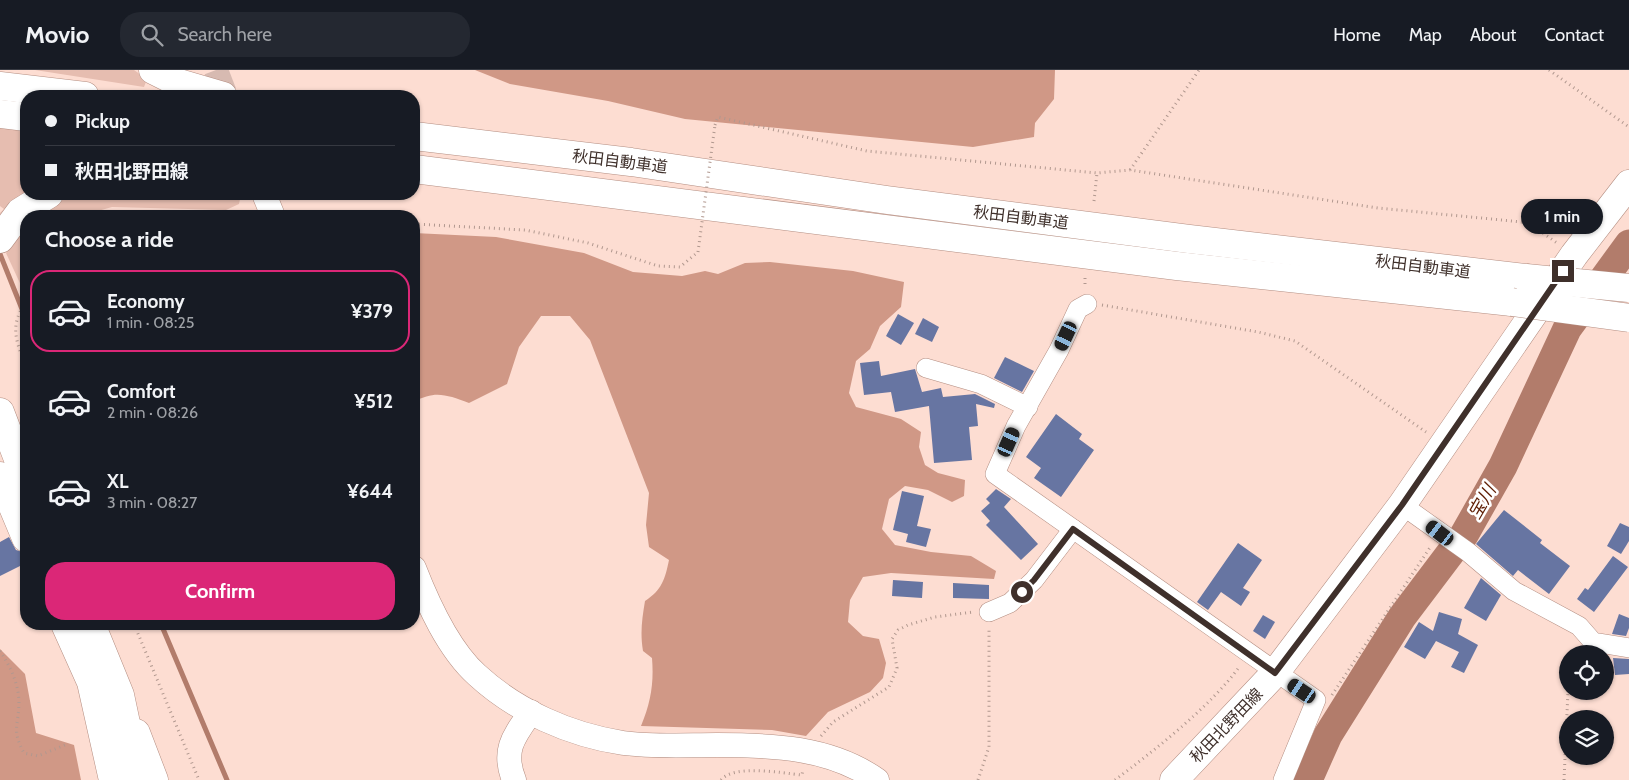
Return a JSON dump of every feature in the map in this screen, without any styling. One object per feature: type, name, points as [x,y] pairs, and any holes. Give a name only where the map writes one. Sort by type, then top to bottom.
[{"type":"main road","points":[[153,70],[179,83],[203,90]]},
{"type":"main road","points":[[0,86],[34,90]]},
{"type":"main road","points":[[0,114],[20,116]]},
{"type":"main road","name":"秋田自動車道","points":[[420,137],[631,162],[887,200],[1130,231],[1526,278],[1629,288]]},
{"type":"main road","name":"秋田自動車道","points":[[420,170],[502,182],[1167,264],[1512,302],[1629,318]]},
{"type":"main road","points":[[420,181],[502,182]]},
{"type":"main road","name":"秋田北野田線","points":[[1174,780],[1275,673],[1445,446],[1574,256],[1629,184]]},
{"type":"main road","points":[[23,210],[39,200]]},
{"type":"main road","points":[[0,239],[20,212]]},
{"type":"main road","points":[[0,412],[20,464]]},
{"type":"main road","points":[[0,476],[20,524]]},
{"type":"main road","points":[[69,630],[91,682],[113,780]]},
{"type":"main road","points":[[93,630],[154,780]]},
{"type":"main road","points":[[120,695],[138,780]]},
{"type":"street","points":[[1087,304],[1078,310],[1060,350],[1016,426],[994,474],[1316,700],[1283,780]]},
{"type":"street","points":[[926,368],[981,384],[1028,407]]},
{"type":"street","points":[[1402,505],[1468,552],[1514,591],[1579,626],[1593,642],[1629,648]]},
{"type":"street","points":[[988,612],[1010,603],[1034,580],[1073,529]]},
{"type":"street","points":[[420,583],[428,604],[449,640],[476,675],[530,712],[561,727],[622,743],[646,745],[758,745],[808,751],[839,760],[866,772],[877,780]]},
{"type":"street","points":[[514,780],[508,760],[509,750],[513,738],[530,712]]},
{"type":"path","points":[[1130,170],[1199,70]]},
{"type":"path","points":[[1549,70],[1629,127]]},
{"type":"path","points":[[420,224],[525,230],[588,243],[658,266],[680,267],[698,252],[718,117],[866,151],[1097,174],[1130,170],[1378,208],[1522,222],[1533,226],[1574,256]]},
{"type":"path","points":[[1094,201],[1097,174]]},
{"type":"path","points":[[1087,304],[1159,314],[1295,341],[1445,446]]},
{"type":"path","points":[[20,310],[17,313],[17,344],[20,351]]},
{"type":"path","points":[[1332,696],[1443,536]]},
{"type":"path","points":[[721,780],[726,775],[744,771],[802,775],[808,751],[833,722],[889,687],[897,668],[892,638],[898,630],[935,617],[967,612],[988,612],[989,747],[978,780]]},
{"type":"path","points":[[136,630],[199,780]]},
{"type":"path","points":[[0,651],[13,671],[19,700],[16,739],[24,754],[38,756],[65,745]]},
{"type":"path","points":[[1115,780],[1147,756],[1228,683],[1248,654]]},
{"type":"path","points":[[1564,780],[1568,700]]},
{"type":"shaded area","points":[[35,70],[134,70],[147,79],[144,87]]},
{"type":"shaded area","points":[[475,70],[1055,70],[1054,99],[1035,123],[1034,137],[973,147],[685,119],[608,101],[510,84]]},
{"type":"shaded area","points":[[0,125],[20,127],[21,200],[0,227],[0,213],[4,209],[0,206]]},
{"type":"shaded area","points":[[60,200],[240,200],[239,204],[226,210],[112,207],[101,210],[45,210]]},
{"type":"shaded area","points":[[420,233],[496,237],[584,253],[633,272],[682,276],[705,271],[718,274],[745,263],[770,262],[853,271],[904,282],[901,307],[880,326],[870,349],[856,361],[849,393],[856,407],[901,419],[921,432],[919,447],[925,465],[938,473],[965,480],[964,496],[952,502],[928,490],[905,486],[889,499],[882,529],[895,545],[931,552],[971,556],[996,571],[994,579],[891,573],[863,577],[850,600],[848,622],[863,636],[879,639],[886,663],[883,678],[870,692],[828,712],[806,736],[772,730],[641,726],[649,701],[653,676],[652,658],[643,651],[642,644],[645,601],[662,584],[669,560],[649,547],[646,525],[649,493],[590,340],[570,316],[541,316],[519,347],[507,384],[469,403],[441,395],[421,398]]},
{"type":"shaded area","points":[[20,234],[20,283],[6,253]]},
{"type":"shaded area","points":[[0,649],[25,674],[36,733],[74,745],[81,780],[0,780]]},
{"type":"building","points":[[898,314],[914,323],[901,345],[886,336]]},
{"type":"building","points":[[923,318],[939,327],[932,342],[915,334]]},
{"type":"building","points":[[1005,357],[1034,371],[1022,392],[994,378]]},
{"type":"building","points":[[879,361],[881,376],[915,369],[922,392],[941,388],[943,397],[975,394],[995,404],[994,408],[976,404],[978,426],[969,427],[972,460],[934,463],[929,406],[895,412],[891,392],[864,395],[860,363]]},
{"type":"building","points":[[1056,414],[1082,434],[1079,439],[1094,450],[1061,497],[1034,478],[1041,468],[1026,457]]},
{"type":"building","points":[[996,489],[1011,499],[1004,507],[1038,544],[1021,560],[986,525],[990,521],[981,511],[990,503],[986,499]]},
{"type":"building","points":[[902,491],[924,496],[917,526],[931,529],[926,547],[906,542],[908,534],[893,530]]},
{"type":"building","points":[[1504,510],[1542,540],[1540,543],[1570,566],[1549,594],[1518,570],[1513,576],[1476,544]]},
{"type":"building","points":[[1620,523],[1629,527],[1629,541],[1621,554],[1607,546]]},
{"type":"building","points":[[9,537],[16,550],[20,551],[20,566],[0,576],[0,542]]},
{"type":"building","points":[[1238,543],[1262,560],[1243,588],[1250,592],[1241,606],[1221,592],[1208,610],[1197,602]]},
{"type":"building","points":[[1613,556],[1628,567],[1594,612],[1577,599],[1585,588],[1588,590]]},
{"type":"building","points":[[1481,578],[1501,595],[1486,621],[1464,608]]},
{"type":"building","points":[[893,580],[923,582],[922,598],[892,596]]},
{"type":"building","points":[[953,583],[989,585],[989,599],[953,598]]},
{"type":"building","points":[[1439,612],[1462,619],[1458,634],[1478,645],[1464,673],[1451,667],[1459,652],[1436,641],[1425,659],[1404,647],[1419,622],[1433,631]]},
{"type":"building","points":[[1619,614],[1629,618],[1629,628],[1626,636],[1612,634]]},
{"type":"building","points":[[1263,615],[1275,622],[1265,639],[1253,631]]},
{"type":"building","points":[[1614,658],[1629,659],[1629,674],[1615,675]]},
{"type":"waterway","name":"宝川","points":[[1308,780],[1328,735],[1402,617],[1464,535],[1503,466],[1567,329],[1629,244]]},
{"type":"waterway","points":[[0,254],[20,304]]},
{"type":"waterway","points":[[164,630],[227,780]]},
{"type":"tunnel","points":[[216,70],[224,90]]},
{"type":"route","points":[[1022,592],[1034,580],[1073,529],[1275,673],[1445,446],[1563,271]]}]
